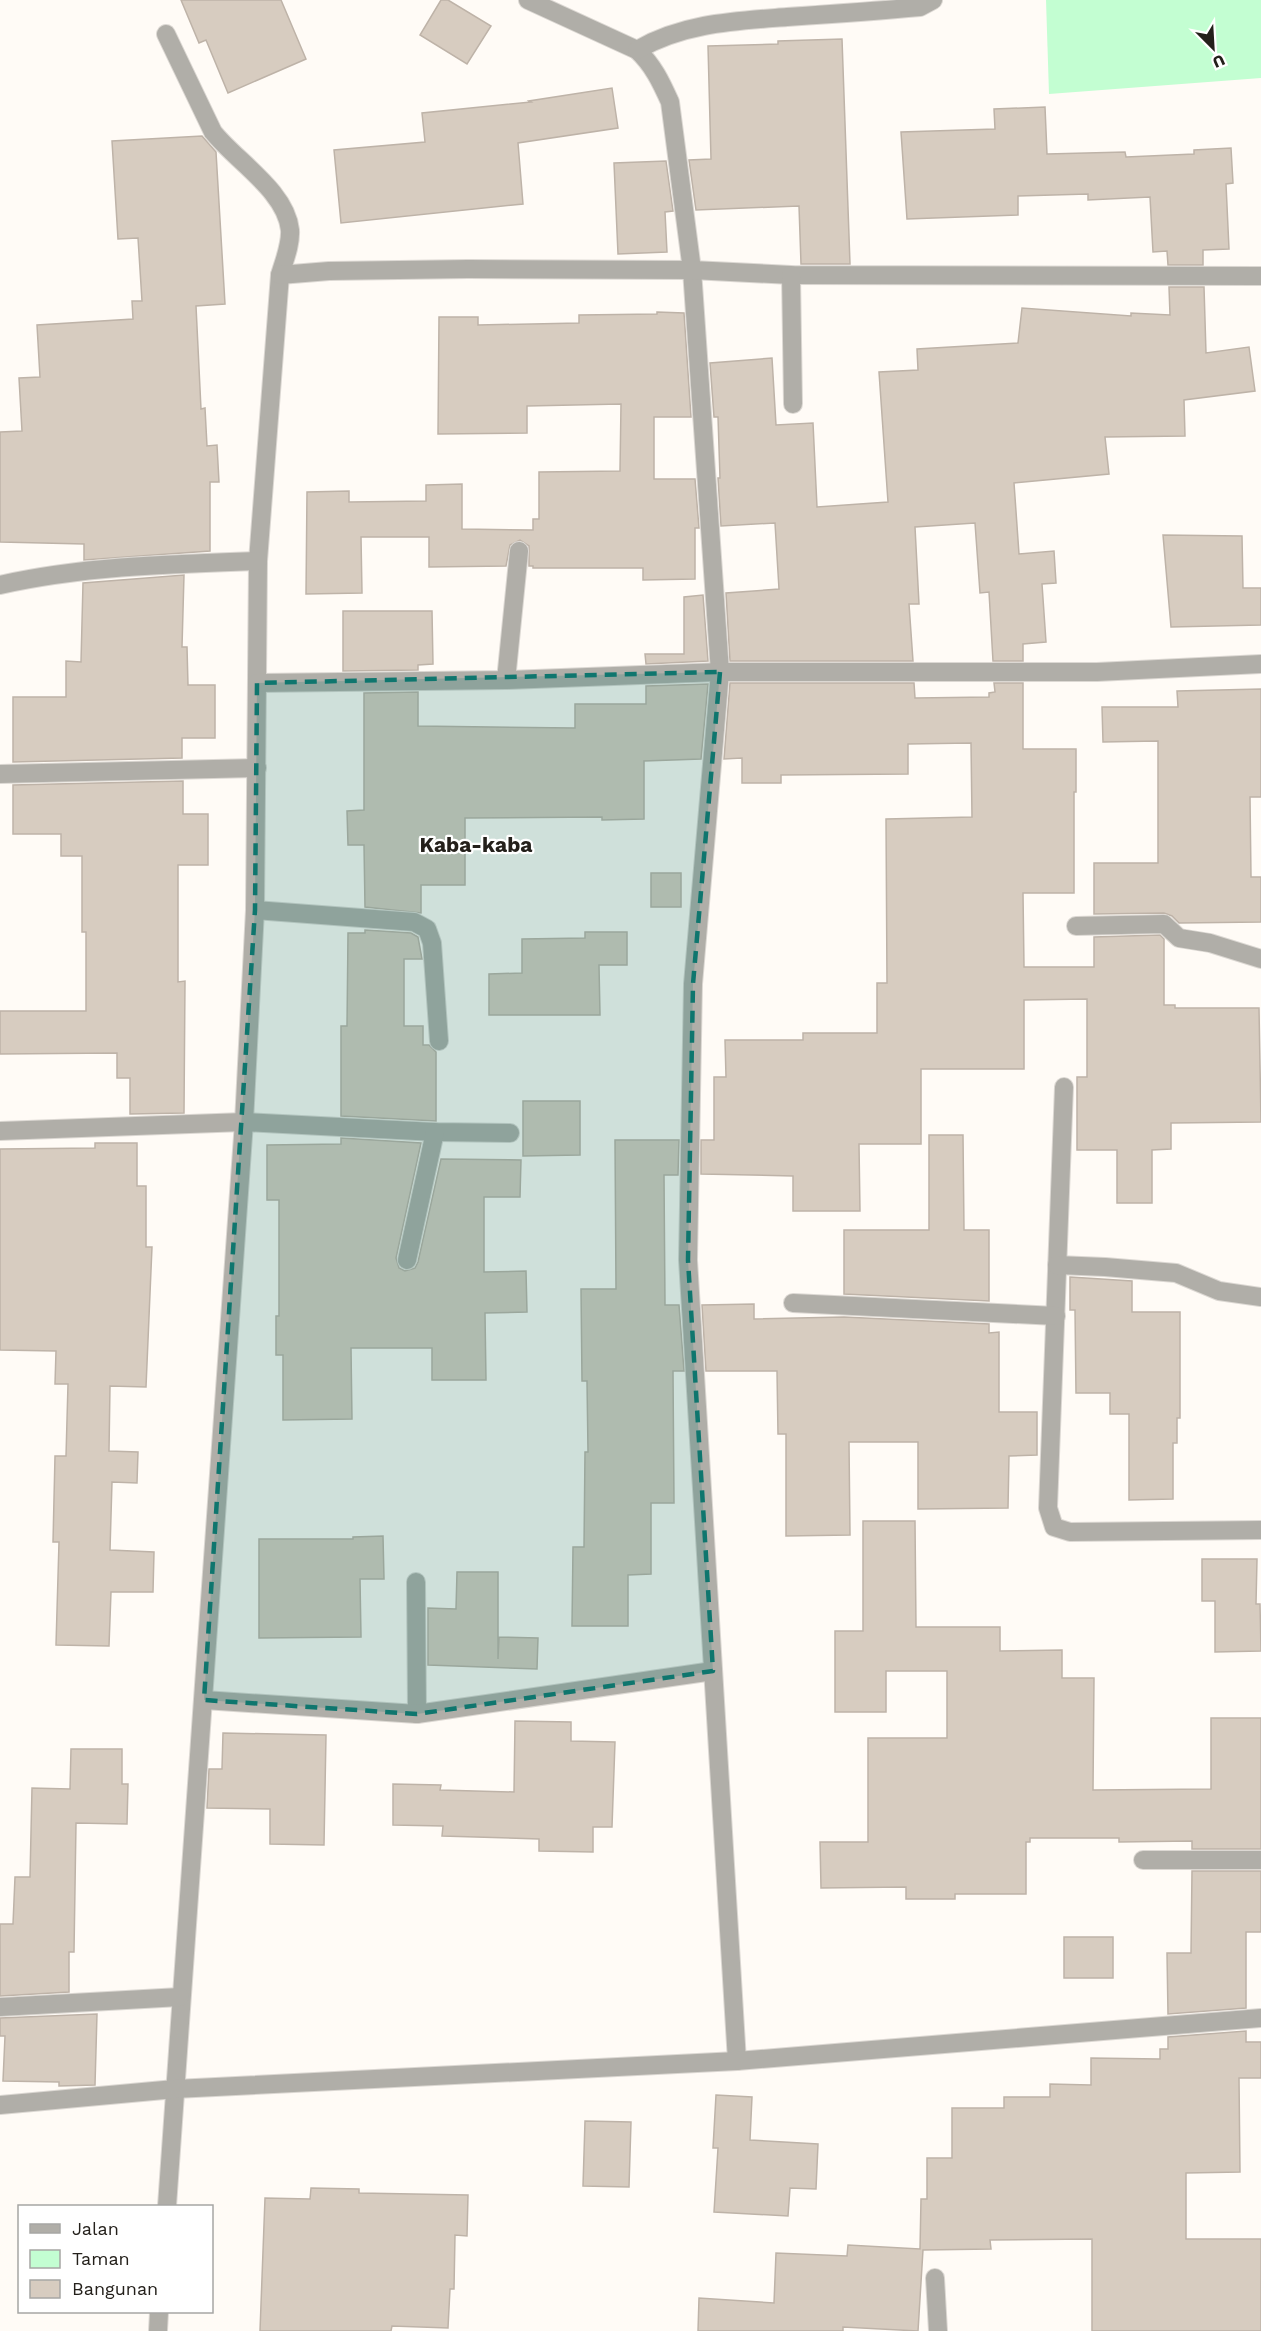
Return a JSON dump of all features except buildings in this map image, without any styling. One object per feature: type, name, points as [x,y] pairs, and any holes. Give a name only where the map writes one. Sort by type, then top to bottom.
[{"type":"street","points":[[528,0],[637,50],[648,61],[660,80],[670,102],[693,270],[720,672],[693,984],[688,1260],[737,2061]]},
{"type":"street","points":[[637,50],[655,39],[680,30],[733,21],[912,8],[920,7],[933,0]]},
{"type":"street","points":[[166,34],[213,132],[275,195],[287,215],[290,242],[280,275],[258,561],[255,910],[244,1122],[204,1700],[180,1997],[167,2205]]},
{"type":"street","points":[[280,275],[329,271],[468,269],[693,270],[790,275],[1261,276]]},
{"type":"street","points":[[790,275],[793,404]]},
{"type":"street","points":[[506,680],[519,551]]},
{"type":"street","points":[[0,585],[120,566],[258,561]]},
{"type":"street","points":[[257,683],[506,680],[720,672],[1097,672],[1261,664]]},
{"type":"street","points":[[0,774],[257,768]]},
{"type":"street","points":[[255,910],[414,922],[427,929],[432,944],[439,1041]]},
{"type":"street","points":[[1076,926],[1164,924],[1179,938],[1210,943],[1261,959]]},
{"type":"street","points":[[1064,1087],[1048,1508],[1054,1527],[1070,1532],[1261,1530]]},
{"type":"street","points":[[0,1131],[244,1122],[435,1132],[510,1133]]},
{"type":"street","points":[[408,1260],[435,1132]]},
{"type":"street","points":[[1057,1266],[1106,1267],[1176,1273],[1219,1291],[1261,1298]]},
{"type":"street","points":[[793,1303],[1056,1316]]},
{"type":"street","points":[[416,1582],[417,1714]]},
{"type":"street","points":[[204,1700],[417,1714],[713,1671]]},
{"type":"street","points":[[1143,1860],[1261,1860]]},
{"type":"street","points":[[0,2007],[180,1997]]},
{"type":"street","points":[[0,2105],[175,2089],[737,2061],[1261,2018]]},
{"type":"street","points":[[935,2278],[939,2331]]},
{"type":"street","points":[[158,2331],[159,2313]]},
{"type":"highlighted area","points":[[720,672],[693,984],[688,1260],[713,1671],[417,1714],[204,1700],[255,910],[257,683]]},
{"type":"green space","points":[[1046,0],[1261,0],[1261,78],[1049,94]]},
{"type":"district","name":"Kaba-kaba","points":[[476,845]]}]
